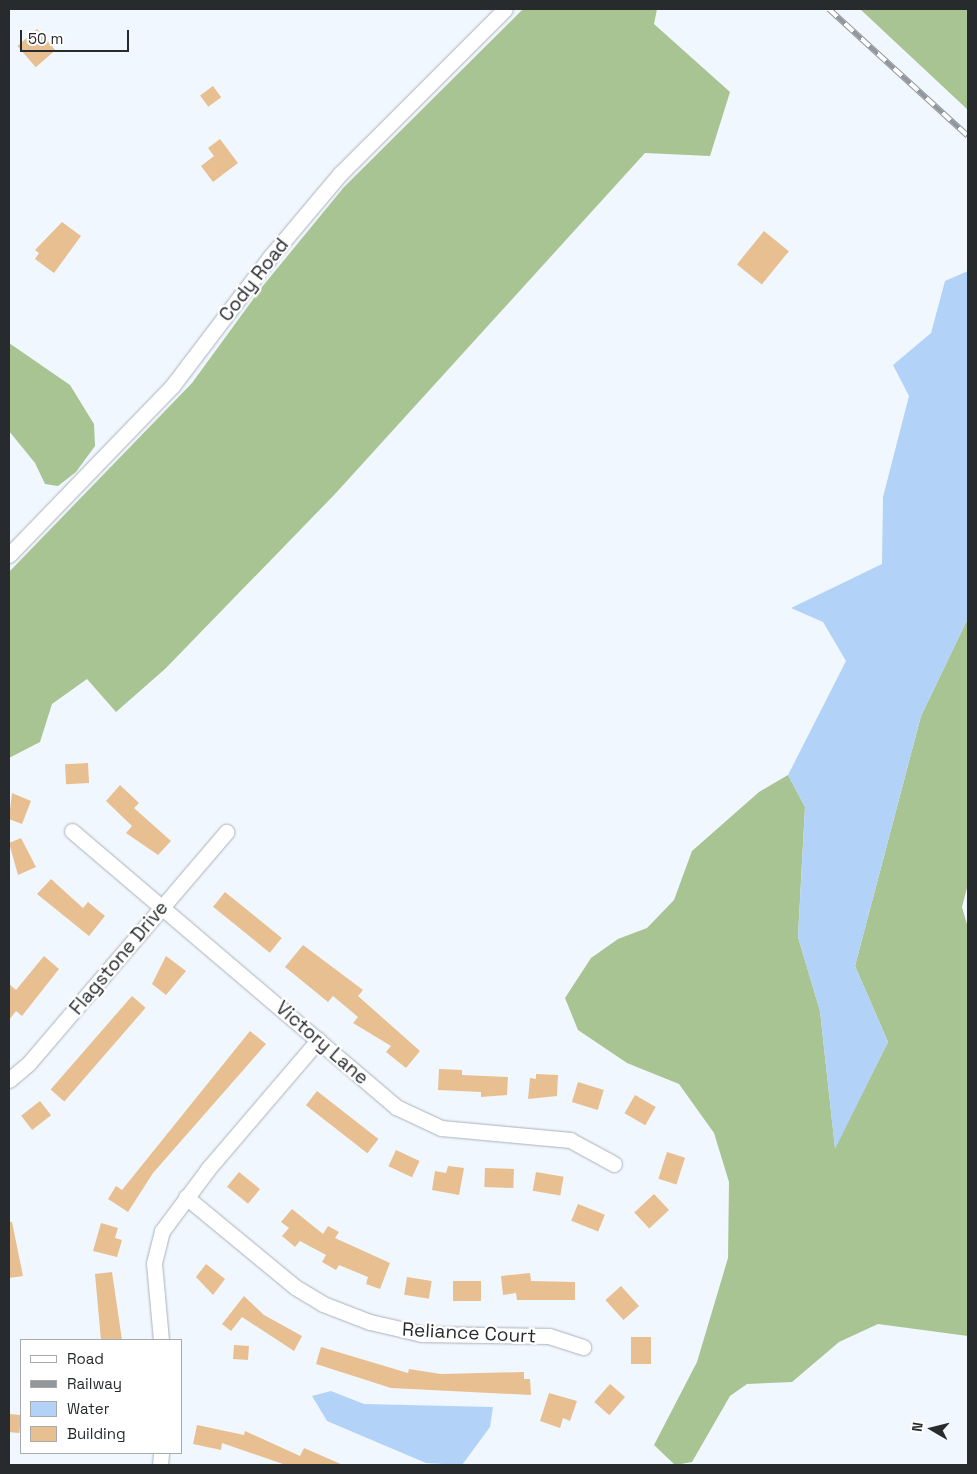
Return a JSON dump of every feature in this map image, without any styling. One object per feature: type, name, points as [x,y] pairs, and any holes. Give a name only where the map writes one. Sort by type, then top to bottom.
[{"type":"street","name":"Cody Road","points":[[9,556],[178,379],[270,257],[340,174],[506,9]]},
{"type":"street","name":"Victory Lane","points":[[72,831],[318,1040],[418,1120],[441,1128],[570,1140],[614,1164]]},
{"type":"street","name":"Flagstone Drive","points":[[9,1080],[29,1063],[226,832]]},
{"type":"street","points":[[161,1339],[155,1256],[162,1231],[186,1197],[318,1040]]},
{"type":"street","name":"Reliance Court","points":[[186,1197],[295,1287],[370,1322],[422,1334],[549,1336],[583,1347]]},
{"type":"green space","points":[[523,9],[657,9],[654,24],[730,92],[710,156],[645,153],[335,494],[165,669],[116,712],[87,679],[52,704],[40,742],[9,758],[9,572],[192,383],[262,287],[344,187]]},
{"type":"green space","points":[[860,9],[968,9],[968,110]]},
{"type":"green space","points":[[9,343],[70,385],[94,424],[95,446],[76,472],[58,486],[45,484],[35,463],[9,431]]},
{"type":"green space","points":[[968,618],[968,884],[962,907],[968,928],[968,1336],[878,1324],[839,1342],[792,1382],[747,1384],[730,1396],[692,1462],[675,1465],[654,1445],[697,1362],[728,1258],[729,1182],[714,1133],[679,1084],[627,1063],[578,1030],[565,998],[591,958],[618,939],[647,928],[674,900],[692,851],[759,792],[788,775],[805,807],[798,937],[820,1011],[835,1148],[888,1042],[855,966],[921,716]]},
{"type":"water","points":[[968,271],[968,618],[921,716],[855,966],[888,1042],[835,1149],[820,1011],[798,937],[805,807],[788,775],[846,661],[823,622],[791,608],[882,564],[883,497],[909,396],[893,365],[931,333],[945,281]]},
{"type":"water","points":[[331,1391],[364,1404],[493,1407],[490,1427],[462,1465],[426,1463],[327,1421],[312,1396]]},
{"type":"building","points":[[37,29],[55,50],[36,67],[17,46]]},
{"type":"building","points":[[213,86],[221,97],[208,107],[200,95]]},
{"type":"building","points":[[220,139],[238,163],[213,182],[201,166],[214,156],[208,148]]},
{"type":"building","points":[[62,222],[81,236],[54,273],[35,259],[39,253],[35,250]]},
{"type":"building","points":[[764,231],[789,251],[762,285],[737,264]]},
{"type":"building","points":[[88,763],[89,783],[66,784],[65,764]]},
{"type":"building","points":[[120,785],[139,803],[134,808],[171,841],[158,855],[126,833],[132,826],[106,801]]},
{"type":"building","points":[[12,793],[31,801],[22,824],[9,819]]},
{"type":"building","points":[[21,838],[36,867],[18,875],[9,843]]},
{"type":"building","points":[[51,879],[83,908],[88,902],[105,916],[89,936],[37,894]]},
{"type":"building","points":[[225,892],[282,938],[270,953],[213,907]]},
{"type":"building","points":[[303,945],[363,990],[358,996],[420,1051],[406,1068],[386,1052],[391,1046],[353,1023],[358,1017],[333,996],[328,1002],[285,967]]},
{"type":"building","points":[[44,956],[59,969],[22,1016],[16,1011],[9,1020],[9,984],[16,990]]},
{"type":"building","points":[[166,956],[186,971],[166,995],[152,984]]},
{"type":"building","points":[[132,996],[146,1008],[64,1101],[51,1090]]},
{"type":"building","points":[[250,1031],[266,1044],[153,1173],[128,1212],[108,1199],[116,1186],[122,1190]]},
{"type":"building","points":[[439,1069],[462,1070],[462,1075],[508,1077],[507,1095],[481,1097],[481,1092],[438,1090]]},
{"type":"building","points":[[536,1074],[558,1075],[557,1096],[528,1099],[530,1078],[536,1079]]},
{"type":"building","points":[[578,1082],[604,1090],[598,1110],[572,1102]]},
{"type":"building","points":[[317,1091],[378,1139],[367,1153],[306,1105]]},
{"type":"building","points":[[635,1095],[656,1107],[645,1125],[624,1113]]},
{"type":"building","points":[[40,1101],[51,1115],[32,1130],[21,1116]]},
{"type":"building","points":[[396,1150],[420,1161],[412,1177],[388,1166]]},
{"type":"building","points":[[667,1152],[685,1158],[676,1185],[658,1179]]},
{"type":"building","points":[[448,1166],[464,1168],[459,1195],[432,1190],[435,1171],[446,1173]]},
{"type":"building","points":[[485,1168],[514,1169],[513,1188],[484,1187]]},
{"type":"building","points":[[239,1172],[260,1189],[248,1204],[227,1187]]},
{"type":"building","points":[[536,1172],[564,1177],[560,1196],[533,1191]]},
{"type":"building","points":[[654,1194],[669,1210],[649,1229],[634,1212]]},
{"type":"building","points":[[578,1204],[605,1215],[598,1232],[571,1221]]},
{"type":"building","points":[[292,1209],[323,1234],[328,1226],[339,1232],[335,1238],[390,1263],[380,1289],[366,1284],[368,1277],[339,1265],[336,1270],[322,1262],[326,1255],[300,1241],[295,1247],[282,1236],[289,1228],[281,1222]]},
{"type":"building","points":[[9,1222],[12,1222],[23,1276],[9,1278]]},
{"type":"building","points":[[101,1223],[118,1228],[115,1238],[122,1240],[117,1257],[93,1251]]},
{"type":"building","points":[[206,1264],[225,1279],[213,1295],[196,1277]]},
{"type":"building","points":[[112,1272],[122,1339],[101,1339],[95,1274]]},
{"type":"building","points":[[530,1273],[531,1281],[575,1282],[575,1300],[517,1300],[516,1293],[503,1295],[501,1276]]},
{"type":"building","points":[[407,1277],[432,1281],[429,1299],[404,1295]]},
{"type":"building","points":[[453,1281],[481,1281],[481,1301],[453,1301]]},
{"type":"building","points":[[621,1286],[639,1306],[623,1320],[605,1300]]},
{"type":"building","points":[[244,1296],[264,1315],[302,1336],[294,1351],[242,1317],[231,1331],[222,1324]]},
{"type":"building","points":[[631,1337],[651,1337],[651,1364],[631,1364]]},
{"type":"building","points":[[234,1345],[249,1346],[248,1360],[233,1359]]},
{"type":"building","points":[[321,1347],[408,1373],[409,1369],[441,1374],[524,1372],[524,1379],[530,1379],[531,1395],[391,1388],[316,1364]]},
{"type":"building","points":[[610,1384],[625,1397],[609,1415],[594,1402]]},
{"type":"building","points":[[549,1393],[577,1401],[570,1421],[563,1418],[560,1428],[540,1421]]},
{"type":"building","points":[[9,1414],[20,1415],[19,1433],[9,1432]]},
{"type":"building","points":[[197,1425],[244,1435],[245,1431],[300,1456],[304,1448],[343,1465],[286,1465],[222,1443],[221,1450],[193,1444]]},
{"type":"railway","points":[[829,9],[968,136]]}]
